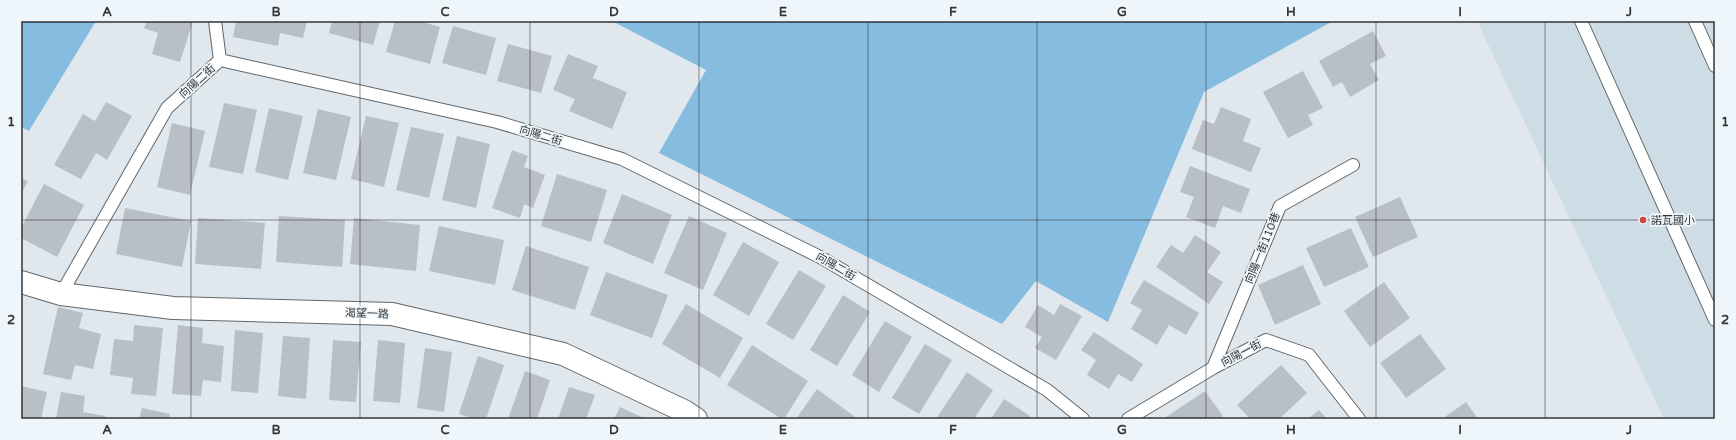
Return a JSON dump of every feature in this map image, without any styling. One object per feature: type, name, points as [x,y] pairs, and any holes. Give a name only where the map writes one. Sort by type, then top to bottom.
[{"type":"street","name":"渴望一路","points":[[21,282],[61,294],[173,308],[392,314],[564,354],[684,411],[696,419]]},
{"type":"lane","points":[[214,21],[220,60]]},
{"type":"lane","points":[[1581,21],[1715,320]]},
{"type":"lane","points":[[1695,21],[1715,66]]},
{"type":"lane","name":"向陽二街","points":[[61,294],[167,108],[220,60],[497,122],[622,159],[820,257],[1047,390],[1083,419]]},
{"type":"lane","name":"向陽一街110巷","points":[[1213,368],[1280,206],[1353,165]]},
{"type":"lane","name":"向陽一街","points":[[1128,419],[1213,368],[1266,340],[1309,355],[1359,419]]},
{"type":"shaded area","points":[[21,21],[96,21],[29,131],[21,127]]},
{"type":"shaded area","points":[[612,21],[1333,21],[1204,92],[1108,322],[1036,281],[1002,324],[659,153],[706,70]]},
{"type":"shaded area","name":"諾瓦國小","points":[[1477,21],[1715,21],[1715,419],[1664,419]]},
{"type":"building","points":[[147,21],[193,21],[180,62],[152,54],[158,33],[144,28]]},
{"type":"building","points":[[236,21],[307,21],[303,38],[280,33],[278,46],[233,37]]},
{"type":"building","points":[[332,21],[380,21],[373,45],[329,33]]},
{"type":"building","points":[[395,21],[419,21],[440,27],[430,64],[386,52]]},
{"type":"building","points":[[453,26],[496,38],[486,75],[442,63]]},
{"type":"building","points":[[1373,31],[1386,56],[1370,64],[1379,80],[1350,97],[1342,82],[1333,87],[1319,61]]},
{"type":"building","points":[[508,44],[552,56],[541,93],[497,81]]},
{"type":"building","points":[[568,54],[598,66],[593,78],[627,92],[612,129],[569,111],[575,99],[553,90]]},
{"type":"building","points":[[1303,71],[1323,108],[1308,115],[1313,125],[1288,138],[1263,92]]},
{"type":"building","points":[[106,102],[132,116],[107,160],[96,153],[81,179],[54,165],[83,114],[95,121]]},
{"type":"building","points":[[224,103],[257,110],[243,174],[209,167]]},
{"type":"building","points":[[1221,107],[1251,119],[1243,141],[1261,148],[1251,172],[1192,149],[1203,120],[1214,124]]},
{"type":"building","points":[[269,108],[303,116],[288,180],[255,172]]},
{"type":"building","points":[[318,109],[351,117],[336,180],[303,173]]},
{"type":"building","points":[[366,116],[399,123],[384,187],[351,179]]},
{"type":"building","points":[[172,123],[205,131],[190,195],[157,187]]},
{"type":"building","points":[[411,127],[444,134],[429,198],[396,190]]},
{"type":"building","points":[[457,136],[490,144],[476,208],[442,200]]},
{"type":"building","points":[[512,150],[528,156],[524,167],[545,175],[533,208],[524,204],[520,218],[492,208]]},
{"type":"building","points":[[1190,166],[1250,189],[1241,213],[1223,206],[1215,228],[1186,217],[1194,197],[1180,192]]},
{"type":"building","points":[[557,174],[607,190],[591,242],[541,226]]},
{"type":"building","points":[[21,178],[28,181],[21,194]]},
{"type":"building","points":[[44,184],[84,205],[57,257],[21,238],[21,228]]},
{"type":"building","points":[[622,194],[672,215],[653,264],[603,243]]},
{"type":"building","points":[[1400,197],[1418,237],[1373,257],[1355,217]]},
{"type":"building","points":[[125,208],[191,221],[182,267],[116,254]]},
{"type":"building","points":[[279,216],[345,220],[342,267],[276,262]]},
{"type":"building","points":[[689,216],[727,233],[703,290],[664,273]]},
{"type":"building","points":[[198,218],[265,223],[261,269],[195,264]]},
{"type":"building","points":[[354,218],[420,225],[416,271],[350,264]]},
{"type":"building","points":[[439,226],[504,240],[495,285],[429,271]]},
{"type":"building","points":[[1351,228],[1369,267],[1324,287],[1306,248]]},
{"type":"building","points":[[1195,235],[1221,252],[1207,272],[1223,282],[1209,304],[1156,267],[1171,245],[1183,253]]},
{"type":"building","points":[[743,242],[779,262],[749,316],[713,295]]},
{"type":"building","points":[[526,246],[589,267],[575,310],[512,290]]},
{"type":"building","points":[[1303,265],[1321,304],[1275,325],[1258,285]]},
{"type":"building","points":[[799,270],[826,286],[793,340],[766,324]]},
{"type":"building","points":[[606,272],[668,295],[652,338],[590,315]]},
{"type":"building","points":[[1144,280],[1199,313],[1186,335],[1169,325],[1157,345],[1131,329],[1142,310],[1130,303]]},
{"type":"building","points":[[1384,282],[1410,318],[1370,347],[1344,311]]},
{"type":"building","points":[[843,295],[870,312],[837,366],[810,350]]},
{"type":"building","points":[[686,304],[743,338],[720,378],[662,344]]},
{"type":"building","points":[[1060,304],[1082,316],[1056,360],[1035,348],[1042,337],[1025,327],[1038,305],[1054,315]]},
{"type":"building","points":[[58,307],[83,313],[79,328],[101,334],[93,369],[75,365],[71,380],[43,374]]},
{"type":"building","points":[[885,321],[912,337],[879,392],[852,375]]},
{"type":"building","points":[[134,325],[163,328],[156,396],[131,394],[133,378],[110,375],[114,339],[133,341]]},
{"type":"building","points":[[178,325],[203,328],[202,343],[224,346],[221,382],[203,380],[201,396],[172,394]]},
{"type":"building","points":[[235,330],[263,333],[258,393],[231,391]]},
{"type":"building","points":[[1094,332],[1143,364],[1132,382],[1118,374],[1109,389],[1087,375],[1096,360],[1081,350]]},
{"type":"building","points":[[1420,334],[1446,369],[1406,398],[1380,363]]},
{"type":"building","points":[[283,336],[310,338],[306,399],[278,396]]},
{"type":"building","points":[[333,340],[361,342],[356,402],[329,400]]},
{"type":"building","points":[[378,340],[405,343],[400,403],[373,401]]},
{"type":"building","points":[[925,344],[952,360],[919,414],[892,398]]},
{"type":"building","points":[[752,345],[808,381],[784,419],[727,385]]},
{"type":"building","points":[[425,348],[452,352],[444,412],[417,408]]},
{"type":"building","points":[[478,356],[504,365],[486,419],[474,419],[459,414]]},
{"type":"building","points":[[1281,365],[1307,393],[1279,419],[1250,419],[1237,405]]},
{"type":"building","points":[[525,371],[550,380],[537,419],[508,419]]},
{"type":"building","points":[[967,372],[993,390],[974,419],[936,419]]},
{"type":"building","points":[[21,386],[47,392],[41,419],[21,419]]},
{"type":"building","points":[[569,387],[595,395],[586,419],[558,419]]},
{"type":"building","points":[[817,389],[858,419],[796,419]]},
{"type":"building","points":[[1205,391],[1223,416],[1218,419],[1163,419]]},
{"type":"building","points":[[61,392],[85,396],[83,412],[105,416],[104,419],[56,419]]},
{"type":"building","points":[[1004,399],[1030,416],[1028,419],[991,419]]},
{"type":"building","points":[[1466,402],[1478,419],[1442,419]]},
{"type":"building","points":[[620,407],[646,419],[614,419]]},
{"type":"building","points":[[142,408],[170,414],[169,419],[139,419]]},
{"type":"building","points":[[1319,410],[1327,419],[1308,419]]},
{"type":"place","name":"諾瓦國小","points":[[1643,220]]}]
